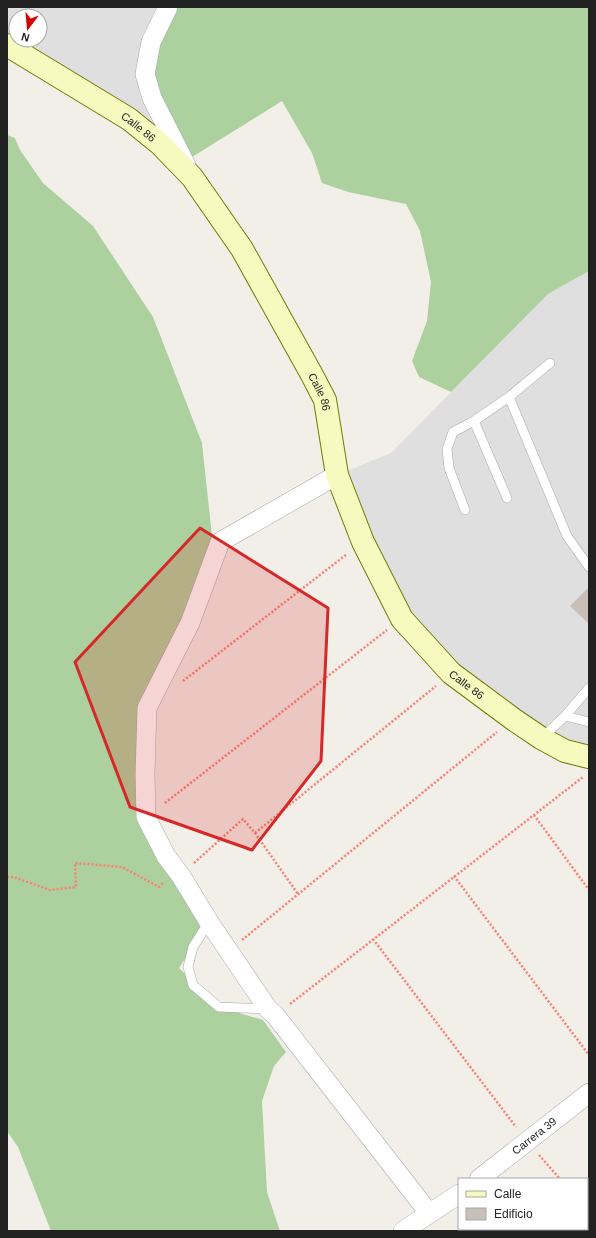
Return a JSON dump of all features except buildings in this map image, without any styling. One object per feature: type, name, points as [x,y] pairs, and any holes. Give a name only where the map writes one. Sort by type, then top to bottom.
[{"type":"main road","name":"Calle 86","points":[[7,45],[129,119],[160,144],[192,177],[242,250],[325,400],[337,475],[363,542],[402,619],[452,673],[513,719],[587,766]]},
{"type":"street","points":[[168,7],[151,42],[145,74],[152,98],[192,177]]},
{"type":"street","points":[[337,475],[220,542],[190,623],[147,708],[145,774],[146,817],[166,856],[178,872],[209,922],[272,1012],[429,1213]]},
{"type":"street","name":"Carrera 39","points":[[479,1178],[589,1093]]},
{"type":"street","points":[[403,1231],[458,1195]]},
{"type":"lane","points":[[465,510],[449,468],[447,449],[453,432],[474,421],[509,397],[550,363]]},
{"type":"lane","points":[[509,397],[566,536],[589,567]]},
{"type":"lane","points":[[474,421],[507,498]]},
{"type":"lane","points":[[541,738],[565,716],[589,688]]},
{"type":"lane","points":[[565,716],[589,722]]},
{"type":"lane","points":[[209,922],[193,947],[188,967],[193,985],[219,1006],[272,1012]]},
{"type":"path","points":[[178,684],[363,542]]},
{"type":"path","points":[[146,817],[402,619]]},
{"type":"path","points":[[255,833],[452,673]]},
{"type":"path","points":[[229,951],[513,719]]},
{"type":"path","points":[[272,1012],[373,939],[534,814],[587,766]]},
{"type":"path","points":[[534,814],[589,890]]},
{"type":"path","points":[[7,877],[14,877],[50,890],[76,887],[74,862],[122,867],[159,887],[243,819],[255,833],[298,894]]},
{"type":"path","points":[[454,876],[589,1055]]},
{"type":"path","points":[[373,939],[527,1141],[559,1178]]},
{"type":"highlighted area","points":[[200,528],[328,608],[321,761],[252,850],[130,807],[75,662]]},
{"type":"shaded area","points":[[7,7],[168,7],[178,150],[12,48],[48,48],[48,8],[8,8],[8,46]]},
{"type":"shaded area","points":[[589,271],[589,757],[541,738],[402,619],[337,475],[391,453],[548,294]]},
{"type":"green space","points":[[169,7],[589,7],[589,271],[548,294],[451,392],[419,377],[412,361],[427,321],[431,282],[420,231],[406,204],[348,192],[322,183],[312,153],[282,101],[184,162],[147,64]]},
{"type":"green space","points":[[7,135],[15,138],[20,150],[43,183],[93,226],[153,317],[202,443],[212,536],[190,623],[147,708],[136,809],[209,922],[179,968],[219,1007],[263,1020],[286,1052],[274,1066],[262,1101],[267,1192],[280,1231],[51,1231],[18,1147],[7,1131]]}]
